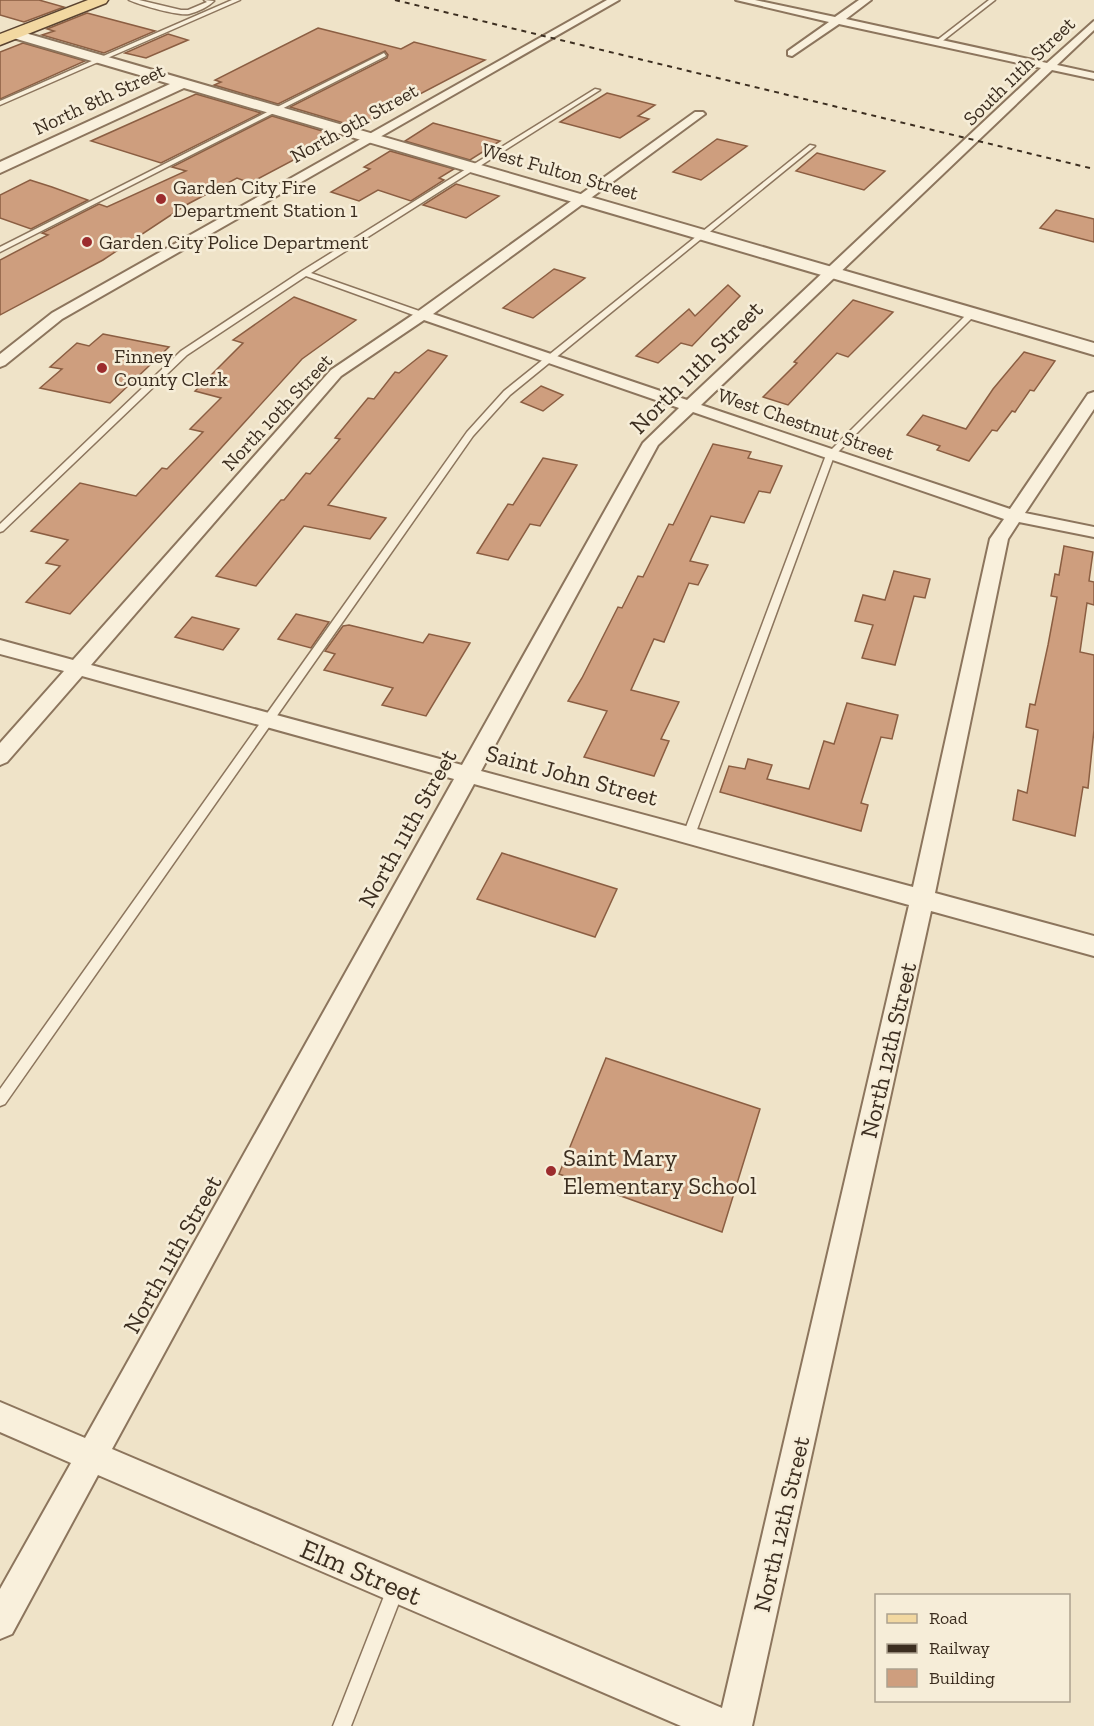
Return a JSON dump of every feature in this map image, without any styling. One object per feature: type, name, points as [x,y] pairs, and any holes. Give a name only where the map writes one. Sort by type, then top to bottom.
[{"type":"main road","points":[[5,35],[101,0]]},
{"type":"street","name":"North 9th Street","points":[[0,362],[57,316],[101,290],[614,0]]},
{"type":"street","points":[[741,0],[1094,76]]},
{"type":"street","points":[[792,53],[866,0]]},
{"type":"street","name":"South 11th Street","points":[[969,144],[1094,24]]},
{"type":"street","name":"West Fulton Street","points":[[5,35],[102,59],[1094,348]]},
{"type":"street","name":"North 8th Street","points":[[0,168],[183,83]]},
{"type":"street","name":"North 10th Street","points":[[0,757],[336,373],[422,315],[699,114]]},
{"type":"street","name":"North 11th Street","points":[[0,1622],[651,443],[969,144]]},
{"type":"street","name":"West Chestnut Street","points":[[422,315],[1012,516],[1094,532]]},
{"type":"street","name":"North 12th Street","points":[[735,1726],[922,899],[999,539],[1012,516],[1094,397]]},
{"type":"street","name":"Saint John Street","points":[[0,647],[1094,946]]},
{"type":"street","name":"Elm Street","points":[[0,1417],[722,1726]]},
{"type":"lane","points":[[132,0],[184,13],[211,1],[207,0]]},
{"type":"lane","points":[[0,103],[237,0]]},
{"type":"lane","points":[[938,42],[992,0]]},
{"type":"lane","points":[[0,250],[384,55]]},
{"type":"lane","points":[[0,529],[82,447],[184,353],[305,273],[597,90]]},
{"type":"lane","points":[[0,1100],[470,434],[507,393],[812,146]]},
{"type":"lane","name":"West Chestnut Street","points":[[305,273],[422,315]]},
{"type":"lane","points":[[689,835],[830,454],[973,313]]},
{"type":"lane","points":[[342,1726],[396,1587]]},
{"type":"building","points":[[0,0],[39,0],[64,7],[24,22],[0,15]]},
{"type":"building","points":[[87,13],[155,31],[104,53],[42,35],[54,31],[47,29]]},
{"type":"building","points":[[318,28],[401,49],[414,42],[485,60],[357,127],[290,107],[387,58],[385,51],[278,104],[214,85],[221,82],[215,80]]},
{"type":"building","points":[[168,34],[188,40],[146,58],[125,53]]},
{"type":"building","points":[[23,43],[85,61],[0,99],[0,52]]},
{"type":"building","points":[[607,93],[655,105],[638,116],[649,119],[620,138],[560,122]]},
{"type":"building","points":[[196,94],[261,113],[161,163],[91,141]]},
{"type":"building","points":[[272,116],[339,136],[250,183],[237,178],[186,205],[103,260],[0,315],[0,260],[48,235],[42,233],[99,204],[107,207],[186,171],[172,167]]},
{"type":"building","points":[[433,123],[500,141],[470,160],[405,141]]},
{"type":"building","points":[[717,139],[747,146],[701,180],[673,172]]},
{"type":"building","points":[[390,151],[454,169],[439,178],[444,180],[411,201],[378,190],[359,201],[331,192],[370,169],[364,167]]},
{"type":"building","points":[[817,153],[885,171],[864,190],[796,171]]},
{"type":"building","points":[[30,180],[88,200],[31,229],[0,218],[0,195]]},
{"type":"building","points":[[456,184],[499,196],[466,218],[423,205]]},
{"type":"building","points":[[1056,210],[1094,219],[1094,242],[1040,228]]},
{"type":"building","points":[[554,269],[585,278],[533,318],[503,308]]},
{"type":"building","points":[[728,285],[740,296],[692,346],[681,343],[658,363],[636,356],[689,309],[695,316]]},
{"type":"building","points":[[294,297],[356,320],[302,359],[70,614],[26,602],[60,566],[46,563],[68,540],[31,531],[80,483],[136,496],[162,468],[167,469],[203,432],[190,429],[221,398],[195,391],[243,343],[233,340]]},
{"type":"building","points":[[853,300],[893,312],[848,357],[837,353],[788,405],[763,397],[797,363],[794,362]]},
{"type":"building","name":"Finney County Clerk","points":[[103,334],[169,347],[110,403],[40,388],[62,369],[50,367],[77,343],[89,346]]},
{"type":"building","points":[[428,350],[447,356],[328,505],[386,518],[370,539],[304,526],[256,586],[216,576],[281,500],[284,500],[306,473],[310,474],[340,439],[335,438],[368,398],[374,399],[395,372],[399,373]]},
{"type":"building","points":[[1024,352],[1055,361],[1034,391],[1030,390],[1015,412],[1012,411],[997,431],[992,430],[969,461],[937,450],[940,446],[907,435],[923,415],[966,429],[993,389]]},
{"type":"building","points":[[541,386],[563,395],[543,411],[521,402]]},
{"type":"building","points":[[713,444],[751,452],[748,458],[782,466],[770,493],[759,491],[744,523],[711,516],[690,561],[708,565],[698,585],[689,583],[664,642],[654,639],[631,690],[679,702],[661,739],[669,741],[654,776],[584,757],[607,711],[568,701],[618,607],[622,608],[638,576],[643,577],[669,524],[673,525]]},
{"type":"building","points":[[543,458],[577,465],[540,526],[530,524],[508,560],[477,553],[508,504],[513,505]]},
{"type":"building","points":[[1064,546],[1093,552],[1089,581],[1094,582],[1094,605],[1087,603],[1080,652],[1094,655],[1094,730],[1088,788],[1083,787],[1075,836],[1013,820],[1018,790],[1027,793],[1038,730],[1026,727],[1030,704],[1035,705],[1048,645],[1057,597],[1051,596],[1055,574],[1059,575]]},
{"type":"building","points":[[894,571],[930,579],[925,598],[914,596],[895,665],[862,658],[873,625],[855,621],[863,595],[885,600]]},
{"type":"building","points":[[296,614],[329,622],[311,648],[278,639]]},
{"type":"building","points":[[192,617],[239,629],[223,650],[175,637]]},
{"type":"building","points":[[349,625],[423,643],[429,634],[470,643],[426,716],[382,705],[393,688],[324,670],[335,654],[325,651],[343,626]]},
{"type":"building","points":[[847,703],[898,715],[892,739],[881,737],[861,803],[868,805],[861,831],[720,792],[729,766],[745,769],[748,759],[772,765],[767,779],[809,789],[824,741],[834,744]]},
{"type":"building","points":[[502,853],[617,889],[595,937],[477,899]]},
{"type":"building","points":[[606,1058],[760,1109],[722,1232],[559,1174]]},
{"type":"railway","points":[[395,0],[1094,169]]},
{"type":"place","name":"Garden City Fire Department Station 1","points":[[161,199]]},
{"type":"place","name":"Garden City Police Department","points":[[87,242]]},
{"type":"place","name":"Finney County Clerk","points":[[102,368]]},
{"type":"place","name":"Saint Mary Elementary School","points":[[551,1171]]}]
